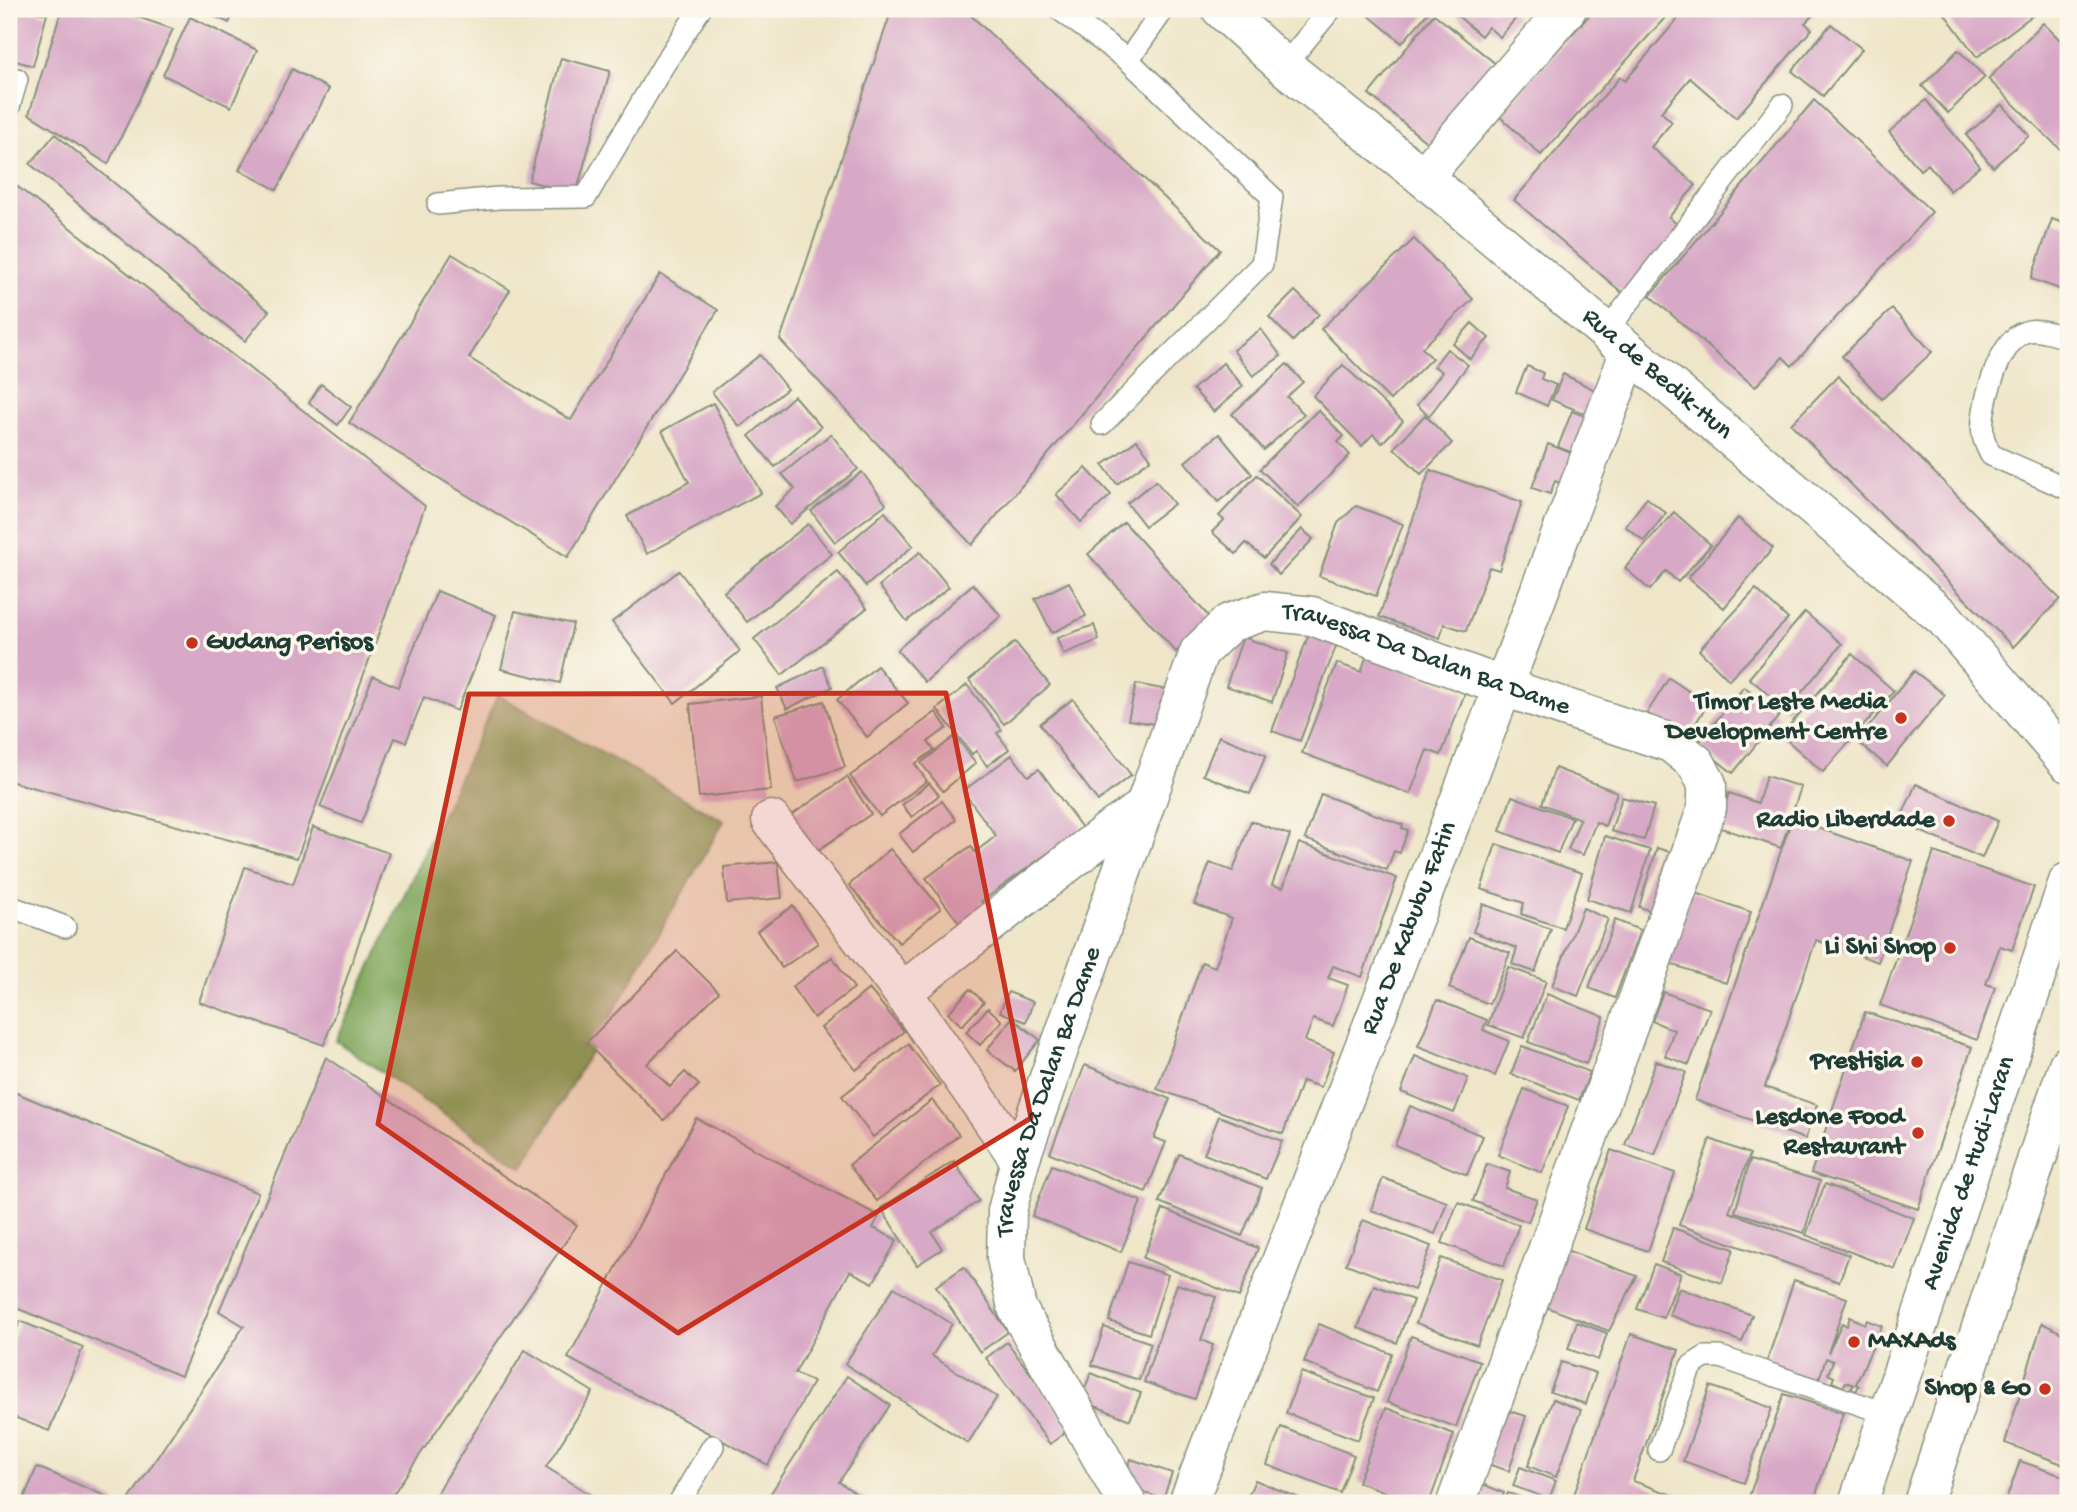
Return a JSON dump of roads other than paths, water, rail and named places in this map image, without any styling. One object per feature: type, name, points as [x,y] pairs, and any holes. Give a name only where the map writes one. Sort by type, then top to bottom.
[{"type":"street","name":"Rua de Bedik-Hun","points":[[1221,9],[1284,66],[1423,177],[1944,618],[2068,763]]},
{"type":"street","points":[[1423,177],[1567,9]]},
{"type":"street","name":"Rua De Kabubu Fatin","points":[[1188,1503],[1504,687],[1617,343]]},
{"type":"street","name":"Travessa Da Dalan Ba Dame","points":[[1126,1503],[1017,1308],[1006,1258],[1007,1211],[1020,1160],[1199,652],[1229,623],[1265,611],[1312,616],[1504,687],[1671,743],[1696,763],[1707,784],[1707,808],[1456,1503]]},
{"type":"street","points":[[902,992],[1143,807]]},
{"type":"street","points":[[771,820],[902,992],[1020,1160]]},
{"type":"street","name":"Avenida de Hudi-Laran","points":[[1858,1503],[2068,882]]},
{"type":"street","points":[[1923,1503],[2068,1065]]},
{"type":"lane","points":[[438,204],[498,198],[586,197],[700,9]]},
{"type":"lane","points":[[1059,9],[1128,60],[1272,197],[1262,264],[1102,424]]},
{"type":"lane","points":[[1128,60],[1164,9]]},
{"type":"lane","points":[[1284,66],[1331,9]]},
{"type":"lane","points":[[9,107],[17,79]]},
{"type":"lane","points":[[1617,343],[1782,106]]},
{"type":"lane","points":[[2068,338],[2040,331],[2025,331],[2011,341],[1992,378],[1982,415],[1983,437],[1991,455],[2068,489]]},
{"type":"lane","points":[[9,906],[65,926]]},
{"type":"lane","points":[[1659,1450],[1691,1366],[1705,1357],[1720,1357],[1888,1415]]},
{"type":"lane","points":[[679,1503],[713,1446]]},
{"type":"place","name":"Gudang Perisos","points":[[192,643]]},
{"type":"place","name":"Timor Leste Media Development Centre","points":[[1901,718]]},
{"type":"place","name":"Radio Liberdade","points":[[1949,821]]},
{"type":"place","name":"Li Shi Shop","points":[[1950,948]]},
{"type":"place","name":"Prestisia","points":[[1917,1062]]},
{"type":"place","name":"Lesdone Food Restaurant","points":[[1918,1133]]},
{"type":"place","name":"MAXAds","points":[[1854,1342]]},
{"type":"place","name":"Shop & Go","points":[[2045,1389]]}]
